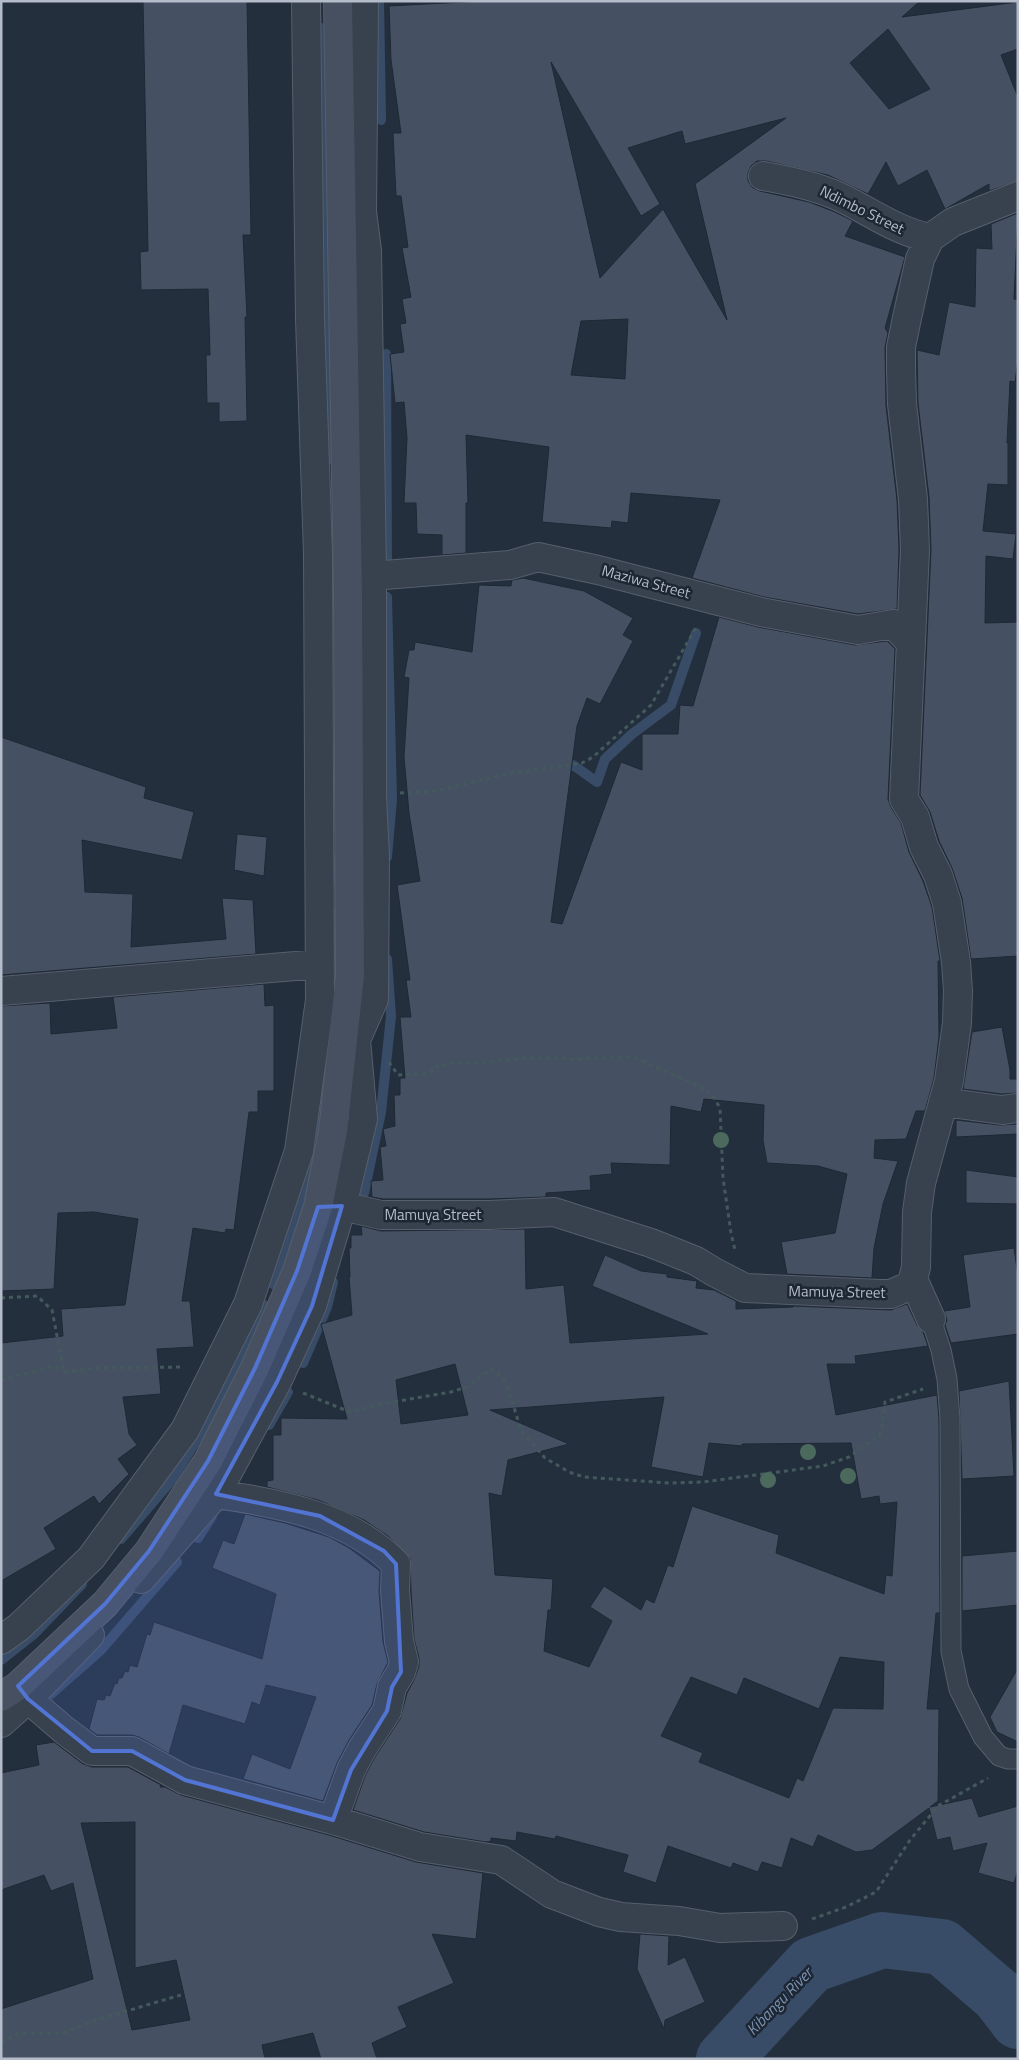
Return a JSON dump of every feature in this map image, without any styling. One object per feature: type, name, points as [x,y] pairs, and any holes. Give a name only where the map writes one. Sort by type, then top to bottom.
[{"type":"main road","points":[[16,1694],[106,1604],[149,1551],[208,1461],[255,1368],[293,1280],[330,1206],[333,1131],[350,976],[348,585],[338,1]]},
{"type":"street","points":[[1,1640],[19,1627],[91,1558],[185,1430],[248,1304],[299,1151],[320,1000],[318,553],[310,319],[306,1]]},
{"type":"street","points":[[1,1723],[16,1694],[113,1610],[216,1494],[277,1382],[312,1306],[330,1206],[363,1119],[356,1040],[374,999],[375,858],[372,794],[372,576],[367,251],[362,212],[364,1]]},
{"type":"street","name":"Ndimbo Street","points":[[763,176],[815,187],[841,197],[904,231],[930,238]]},
{"type":"street","points":[[931,1319],[913,1279],[916,1256],[917,1212],[921,1183],[954,1055],[958,991],[952,930],[947,903],[938,875],[924,847],[915,817],[904,799],[915,550],[913,498],[902,404],[901,347],[915,276],[920,259],[930,238],[954,222],[1018,196]]},
{"type":"street","name":"Maziwa Street","points":[[372,576],[510,565],[538,558],[598,570],[761,612],[858,630],[893,624],[910,642]]},
{"type":"street","points":[[1,992],[319,964]]},
{"type":"street","points":[[942,1102],[1002,1110],[1018,1108]]},
{"type":"street","name":"Mamuya Street","points":[[330,1206],[381,1216],[554,1212],[651,1243],[696,1260],[745,1288],[844,1294],[890,1294],[909,1286],[913,1279]]},
{"type":"street","points":[[216,1494],[256,1500],[320,1516],[384,1551],[396,1564],[395,1590],[398,1641],[404,1662],[402,1672],[392,1687],[387,1711],[362,1749],[351,1770],[333,1820]]},
{"type":"street","points":[[16,1694],[92,1751],[132,1751],[185,1780],[333,1820],[420,1847],[501,1860],[552,1894],[599,1912],[621,1917],[679,1921],[720,1928],[783,1926]]},
{"type":"lane","points":[[931,1319],[941,1350],[947,1379],[950,1419],[951,1651],[959,1689],[983,1737],[999,1756],[1008,1759],[1018,1759]]},
{"type":"path","points":[[372,794],[435,791],[507,774],[582,763],[594,757],[651,705],[697,628],[702,597]]},
{"type":"path","points":[[356,1040],[384,1054],[398,1075],[425,1074],[432,1071],[434,1067],[453,1063],[476,1063],[525,1058],[576,1060],[634,1057],[712,1094],[720,1108],[726,1196],[731,1233],[745,1288]]},
{"type":"path","points":[[1,1298],[37,1296],[52,1310],[64,1372]]},
{"type":"path","points":[[1,1380],[54,1366],[64,1372],[95,1368],[217,1366]]},
{"type":"path","points":[[277,1382],[350,1412],[381,1404],[467,1388],[491,1369],[502,1377],[507,1385],[521,1430],[545,1458],[569,1472],[584,1477],[669,1483],[703,1482],[814,1468],[841,1460],[849,1457],[872,1440],[878,1438],[882,1429],[885,1402],[947,1379]]},
{"type":"path","points":[[783,1926],[824,1916],[876,1892],[910,1840],[938,1806],[994,1775]]},
{"type":"path","points":[[1,2042],[20,2033],[63,2033],[96,2020],[181,1995]]},
{"type":"highlighted area","points":[[342,1206],[312,1306],[277,1382],[216,1494],[320,1516],[384,1551],[396,1564],[401,1672],[392,1687],[387,1711],[351,1770],[333,1820],[185,1780],[132,1751],[92,1751],[28,1699],[18,1686],[105,1604],[149,1551],[208,1461],[255,1368],[297,1271],[318,1207]]},
{"type":"building","points":[[143,1],[247,1],[251,235],[243,235],[247,317],[245,317],[247,421],[219,422],[219,403],[207,403],[206,355],[210,355],[208,289],[141,290],[140,252],[148,251]]},
{"type":"building","points":[[484,1],[920,1],[902,17],[1018,2],[1018,49],[1001,55],[1018,97],[1018,181],[989,191],[989,184],[945,209],[927,170],[898,186],[886,162],[868,194],[828,175],[766,161],[757,161],[751,166],[748,173],[748,181],[753,188],[809,202],[835,212],[853,221],[845,236],[905,257],[885,328],[888,333],[885,347],[886,406],[897,500],[899,550],[897,609],[858,614],[764,597],[692,578],[720,500],[631,493],[628,523],[612,521],[611,528],[542,522],[549,447],[466,435],[468,503],[466,503],[466,553],[442,555],[442,535],[417,534],[416,503],[404,503],[407,438],[404,402],[395,403],[390,354],[404,352],[400,324],[406,323],[402,299],[411,297],[402,248],[408,247],[401,196],[396,196],[393,133],[401,133],[391,60],[389,6]],"holes":[[[888,29],[930,89],[889,109],[850,63]],[[551,62],[641,216],[660,204],[628,148],[682,131],[685,144],[786,118],[695,184],[727,320],[663,209],[600,278]],[[628,319],[625,379],[571,375],[581,321]]]},
{"type":"building","points":[[1018,213],[1014,299],[1018,300],[1018,360],[1015,382],[1010,381],[1007,443],[1008,485],[988,484],[983,531],[1016,534],[1013,559],[986,556],[985,623],[1018,622],[1018,956],[971,959],[962,898],[952,868],[939,841],[930,812],[920,795],[931,549],[929,497],[918,403],[917,350],[939,355],[949,302],[975,307],[976,248],[992,249],[991,224]]},
{"type":"building","points":[[523,578],[584,591],[633,618],[623,635],[633,641],[600,704],[587,698],[577,726],[551,922],[562,924],[621,762],[642,770],[642,734],[678,734],[680,705],[693,706],[719,617],[758,627],[855,645],[887,641],[895,649],[888,799],[901,823],[909,852],[923,881],[932,907],[940,961],[938,961],[939,1037],[934,1078],[925,1111],[916,1111],[906,1139],[875,1140],[874,1158],[898,1161],[883,1204],[874,1248],[872,1278],[787,1274],[781,1242],[835,1233],[847,1174],[818,1166],[767,1163],[763,1140],[764,1105],[704,1099],[701,1112],[671,1106],[670,1165],[611,1163],[612,1174],[590,1176],[591,1190],[546,1193],[546,1197],[489,1199],[383,1199],[372,1197],[371,1181],[383,1180],[380,1147],[386,1146],[383,1129],[395,1126],[394,1095],[400,1095],[400,1078],[405,1078],[400,1017],[411,1017],[406,980],[410,980],[397,885],[420,881],[409,813],[404,757],[409,678],[404,677],[409,650],[414,650],[415,642],[472,652],[479,585],[511,586],[512,580]]},
{"type":"building","points":[[1,737],[146,787],[144,798],[194,812],[182,860],[82,840],[85,892],[133,894],[131,947],[226,939],[222,898],[253,900],[256,954],[1,975]]},
{"type":"building","points":[[237,834],[267,837],[264,876],[234,870]]},
{"type":"building","points":[[264,984],[265,1006],[274,1005],[274,1091],[258,1091],[258,1112],[249,1112],[234,1230],[226,1229],[225,1233],[193,1228],[182,1301],[190,1301],[194,1347],[157,1349],[161,1394],[123,1397],[129,1434],[137,1445],[118,1459],[129,1474],[99,1504],[94,1496],[44,1528],[56,1549],[1,1581],[1,1343],[63,1336],[61,1309],[125,1305],[138,1219],[94,1212],[58,1213],[54,1289],[1,1291],[1,1006],[50,1003],[51,1034],[117,1028],[113,997]]},
{"type":"building","points":[[1002,1027],[1010,1079],[1018,1079],[1018,1093],[1002,1094],[963,1089],[972,1032]]},
{"type":"building","points":[[956,1120],[1000,1125],[1018,1124],[1018,1134],[956,1137]]},
{"type":"building","points":[[966,1170],[1018,1177],[1018,1204],[966,1203]]},
{"type":"building","points":[[361,1226],[381,1231],[525,1229],[526,1289],[564,1285],[570,1343],[708,1334],[592,1286],[605,1255],[641,1271],[667,1274],[667,1277],[697,1281],[696,1288],[714,1290],[736,1301],[736,1309],[793,1306],[891,1310],[907,1304],[917,1325],[923,1332],[928,1346],[855,1356],[856,1364],[827,1364],[836,1415],[937,1395],[939,1419],[940,1613],[936,1613],[927,1709],[939,1709],[938,1801],[930,1807],[972,1798],[979,1817],[1018,1806],[1018,1870],[1014,1883],[978,1873],[987,1843],[953,1851],[950,1837],[937,1840],[929,1808],[872,1850],[856,1852],[818,1835],[813,1847],[791,1838],[782,1868],[762,1862],[758,1872],[733,1863],[731,1868],[668,1846],[656,1883],[623,1872],[628,1855],[556,1836],[555,1839],[517,1832],[516,1841],[491,1838],[491,1841],[486,1842],[424,1832],[353,1810],[365,1776],[400,1719],[407,1693],[419,1666],[414,1639],[410,1558],[388,1536],[364,1520],[318,1500],[267,1487],[267,1481],[273,1480],[273,1435],[281,1435],[281,1418],[347,1419],[321,1324],[352,1315],[349,1248],[351,1248],[351,1235],[362,1235]],"holes":[[[455,1364],[468,1415],[401,1424],[396,1380]],[[664,1397],[651,1467],[703,1477],[709,1443],[742,1446],[742,1444],[851,1443],[861,1499],[879,1496],[880,1504],[897,1502],[892,1576],[886,1575],[884,1594],[776,1553],[779,1535],[692,1506],[673,1567],[668,1565],[654,1603],[646,1599],[641,1610],[604,1586],[590,1607],[612,1621],[589,1667],[544,1651],[548,1610],[551,1610],[553,1579],[495,1575],[489,1493],[502,1496],[508,1460],[569,1444],[490,1410]],[[840,1657],[884,1662],[883,1709],[833,1708],[803,1781],[797,1778],[789,1798],[699,1762],[703,1753],[661,1736],[691,1677],[737,1695],[744,1678],[819,1709]]]},
{"type":"building","points":[[1014,1248],[1018,1276],[1018,1334],[951,1343],[945,1325],[947,1320],[944,1311],[970,1307],[963,1255]]},
{"type":"building","points":[[1009,1381],[1014,1476],[962,1479],[959,1391]]},
{"type":"building","points":[[245,1514],[285,1523],[329,1537],[349,1548],[380,1571],[379,1591],[383,1642],[388,1662],[377,1684],[372,1705],[349,1740],[337,1763],[323,1801],[243,1779],[252,1754],[290,1769],[316,1697],[266,1685],[260,1705],[252,1702],[245,1724],[183,1705],[169,1754],[139,1737],[132,1735],[97,1735],[89,1729],[97,1699],[104,1700],[106,1695],[110,1696],[115,1683],[117,1684],[119,1678],[122,1678],[125,1671],[128,1672],[130,1665],[137,1667],[147,1634],[150,1635],[154,1622],[262,1659],[276,1594],[212,1568],[223,1540],[234,1544]]},
{"type":"building","points":[[1018,1551],[1018,1605],[962,1611],[962,1556]]},
{"type":"building","points":[[1018,1668],[1018,1742],[997,1732],[990,1717]]},
{"type":"building","points":[[54,1742],[83,1764],[92,1767],[128,1767],[161,1785],[160,1787],[165,1787],[181,1795],[329,1835],[416,1862],[483,1873],[476,1939],[432,1934],[454,1983],[398,2007],[407,2027],[372,2043],[377,2059],[321,2059],[313,2033],[262,2045],[265,2059],[1,2059],[1,2009],[93,1979],[73,1883],[51,1891],[44,1875],[1,1890],[1,1773],[39,1765],[36,1745]],"holes":[[[135,1822],[135,1968],[176,1960],[190,2020],[132,2030],[81,1823]]]},
{"type":"building","points":[[640,1934],[669,1936],[668,1965],[685,1957],[705,2002],[665,2020],[664,2029],[637,1969]]},
{"type":"waterway","points":[[379,1],[381,120]]},
{"type":"waterway","points":[[321,28],[328,460]]},
{"type":"waterway","points":[[386,354],[387,565]]},
{"type":"waterway","points":[[387,597],[392,799],[387,857]]},
{"type":"waterway","points":[[559,768],[573,765],[597,782],[605,759],[632,734],[671,705],[696,633]]},
{"type":"waterway","points":[[333,858],[333,882]]},
{"type":"waterway","points":[[333,958],[334,913]]},
{"type":"waterway","points":[[364,1193],[381,1112],[391,1016],[387,959]]},
{"type":"waterway","points":[[315,1132],[327,1068]]},
{"type":"waterway","points":[[273,1284],[302,1203],[311,1154]]},
{"type":"waterway","points":[[303,1363],[327,1307],[333,1282]]},
{"type":"waterway","points":[[121,1539],[172,1480],[222,1398],[264,1305]]},
{"type":"waterway","points":[[269,1425],[288,1392]]},
{"type":"waterway","points":[[198,1538],[212,1516]]},
{"type":"waterway","points":[[51,1694],[101,1650],[177,1562]]},
{"type":"waterway","points":[[1,1660],[34,1634],[82,1584]]},
{"type":"waterway","name":"Kibangu River","points":[[724,2059],[811,1965],[882,1940],[942,1947],[999,1996],[1018,2021]]}]
